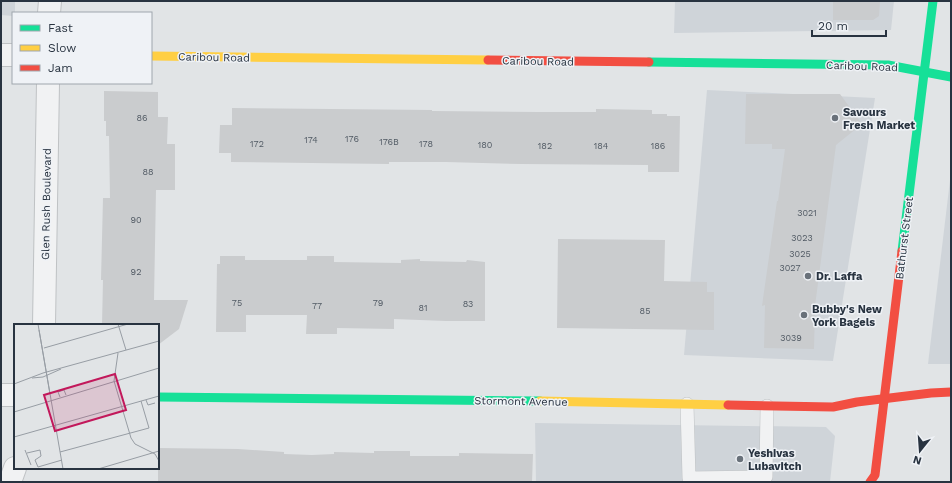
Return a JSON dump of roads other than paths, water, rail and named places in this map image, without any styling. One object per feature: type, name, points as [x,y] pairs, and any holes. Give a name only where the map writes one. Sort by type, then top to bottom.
[{"type":"street","points":[[49,12],[50,1]]},
{"type":"street","name":"Bathurst Street","points":[[874,480],[933,1]]},
{"type":"street","points":[[1,55],[12,55]]},
{"type":"street","name":"Caribou Road","points":[[152,56],[888,65],[951,77]]},
{"type":"street","name":"Glen Rush Boulevard","points":[[44,324],[48,84]]},
{"type":"street","name":"Stormont Avenue","points":[[159,397],[533,401],[832,407],[844,404],[951,392]]},
{"type":"street","points":[[1,395],[14,395]]},
{"type":"street","points":[[10,482],[15,469]]},
{"type":"lane","points":[[687,404],[689,480],[766,477],[767,406]]},
{"type":"place","name":"Savours Fresh Market","points":[[835,118]]},
{"type":"place","name":"Dr. Laffa","points":[[808,276]]},
{"type":"place","name":"Bubby's New York Bagels","points":[[804,315]]},
{"type":"place","name":"Yeshivas Lubavitch","points":[[740,459]]}]
